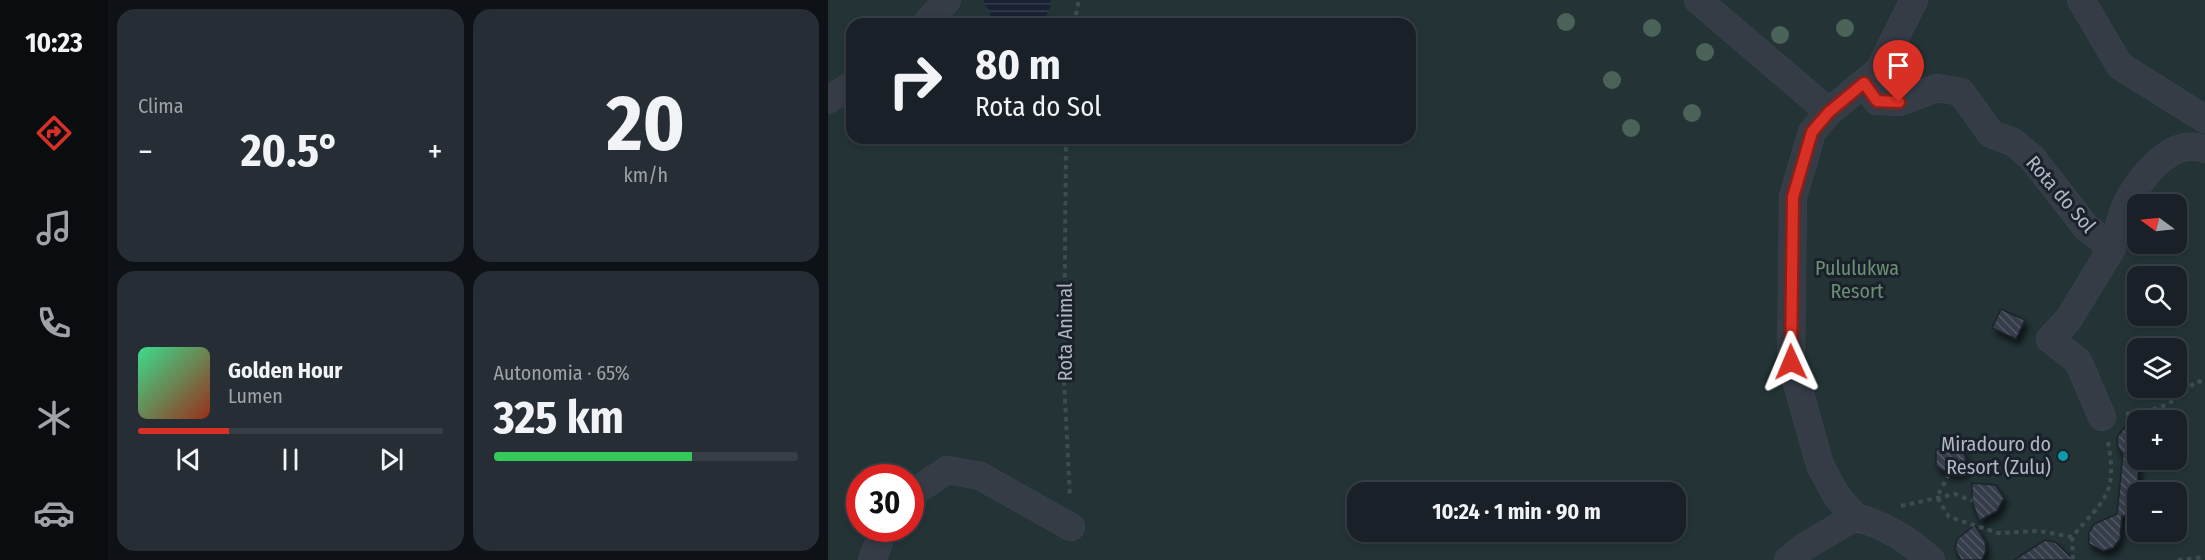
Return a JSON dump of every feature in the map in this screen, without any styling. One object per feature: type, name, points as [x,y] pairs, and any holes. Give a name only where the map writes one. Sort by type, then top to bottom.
[{"type":"street","points":[[931,18],[947,0]]},
{"type":"street","points":[[1698,0],[1829,112]]},
{"type":"street","points":[[1914,0],[1879,70],[1829,112],[1812,132],[1793,197],[1791,362],[1821,465],[1836,495],[1855,517],[1876,523],[1905,538],[1931,560]]},
{"type":"street","points":[[2081,0],[2120,66],[2205,119]]},
{"type":"street","name":"Rota do Sol","points":[[1864,83],[1877,101],[1899,102],[1937,88],[1961,92],[1991,134],[2013,142],[2032,158],[2086,227],[2112,248]]},
{"type":"street","points":[[828,100],[846,89]]},
{"type":"street","name":"Rota do Sol","points":[[2102,417],[2078,361],[2050,339],[2068,320],[2112,248],[2129,200],[2153,167],[2176,148],[2195,145],[2205,149]]},
{"type":"street","points":[[924,486],[947,470],[980,476],[1071,527]]},
{"type":"street","points":[[1788,560],[1804,547],[1855,517]]},
{"type":"street","points":[[872,560],[879,542]]},
{"type":"path","points":[[1075,18],[1079,0]]},
{"type":"path","name":"Rota Animal","points":[[1066,144],[1064,380],[1071,527]]},
{"type":"path","points":[[2073,560],[2072,537],[2107,497],[2113,466],[2102,417],[2155,411],[2178,399],[2196,381],[2205,382]]},
{"type":"path","points":[[1937,497],[1949,474]]},
{"type":"path","points":[[1893,532],[1892,508],[1955,494],[1972,501]]},
{"type":"path","points":[[1937,497],[1949,517],[1998,533],[2039,531],[2072,537]]},
{"type":"path","points":[[2178,560],[2205,557]]},
{"type":"green space","name":"Pululukwa Resort","points":[[828,0],[2205,0],[2205,560],[828,560]]},
{"type":"water","points":[[984,0],[1050,0],[1051,6],[1045,18],[991,18],[990,11],[983,3]]},
{"type":"building","points":[[2001,309],[2025,320],[2016,339],[1992,328]]},
{"type":"building","points":[[2127,424],[2127,470],[2138,470],[2138,482],[2127,482],[2127,516],[2122,516],[2120,539],[2113,548],[2103,551],[2089,544],[2089,532],[2094,524],[2117,514],[2123,454],[2118,448],[2117,437]]},
{"type":"building","points":[[1949,442],[1962,448],[1966,458],[1965,472],[1949,474],[1936,466],[1936,450]]},
{"type":"building","points":[[1972,483],[1996,485],[2004,498],[1997,511],[1979,521],[1972,501]]},
{"type":"building","points":[[1975,525],[1985,541],[1986,551],[1982,560],[1961,560],[1955,549],[1957,539]]},
{"type":"building","points":[[2045,540],[2055,542],[2074,560],[2014,560]]},
{"type":"place","name":"Miradouro do Resort (Zulu)","points":[[2063,456]]},
{"type":"route","points":[[1791,362],[1793,197],[1812,132],[1829,112],[1864,83],[1877,101],[1899,102]]}]
